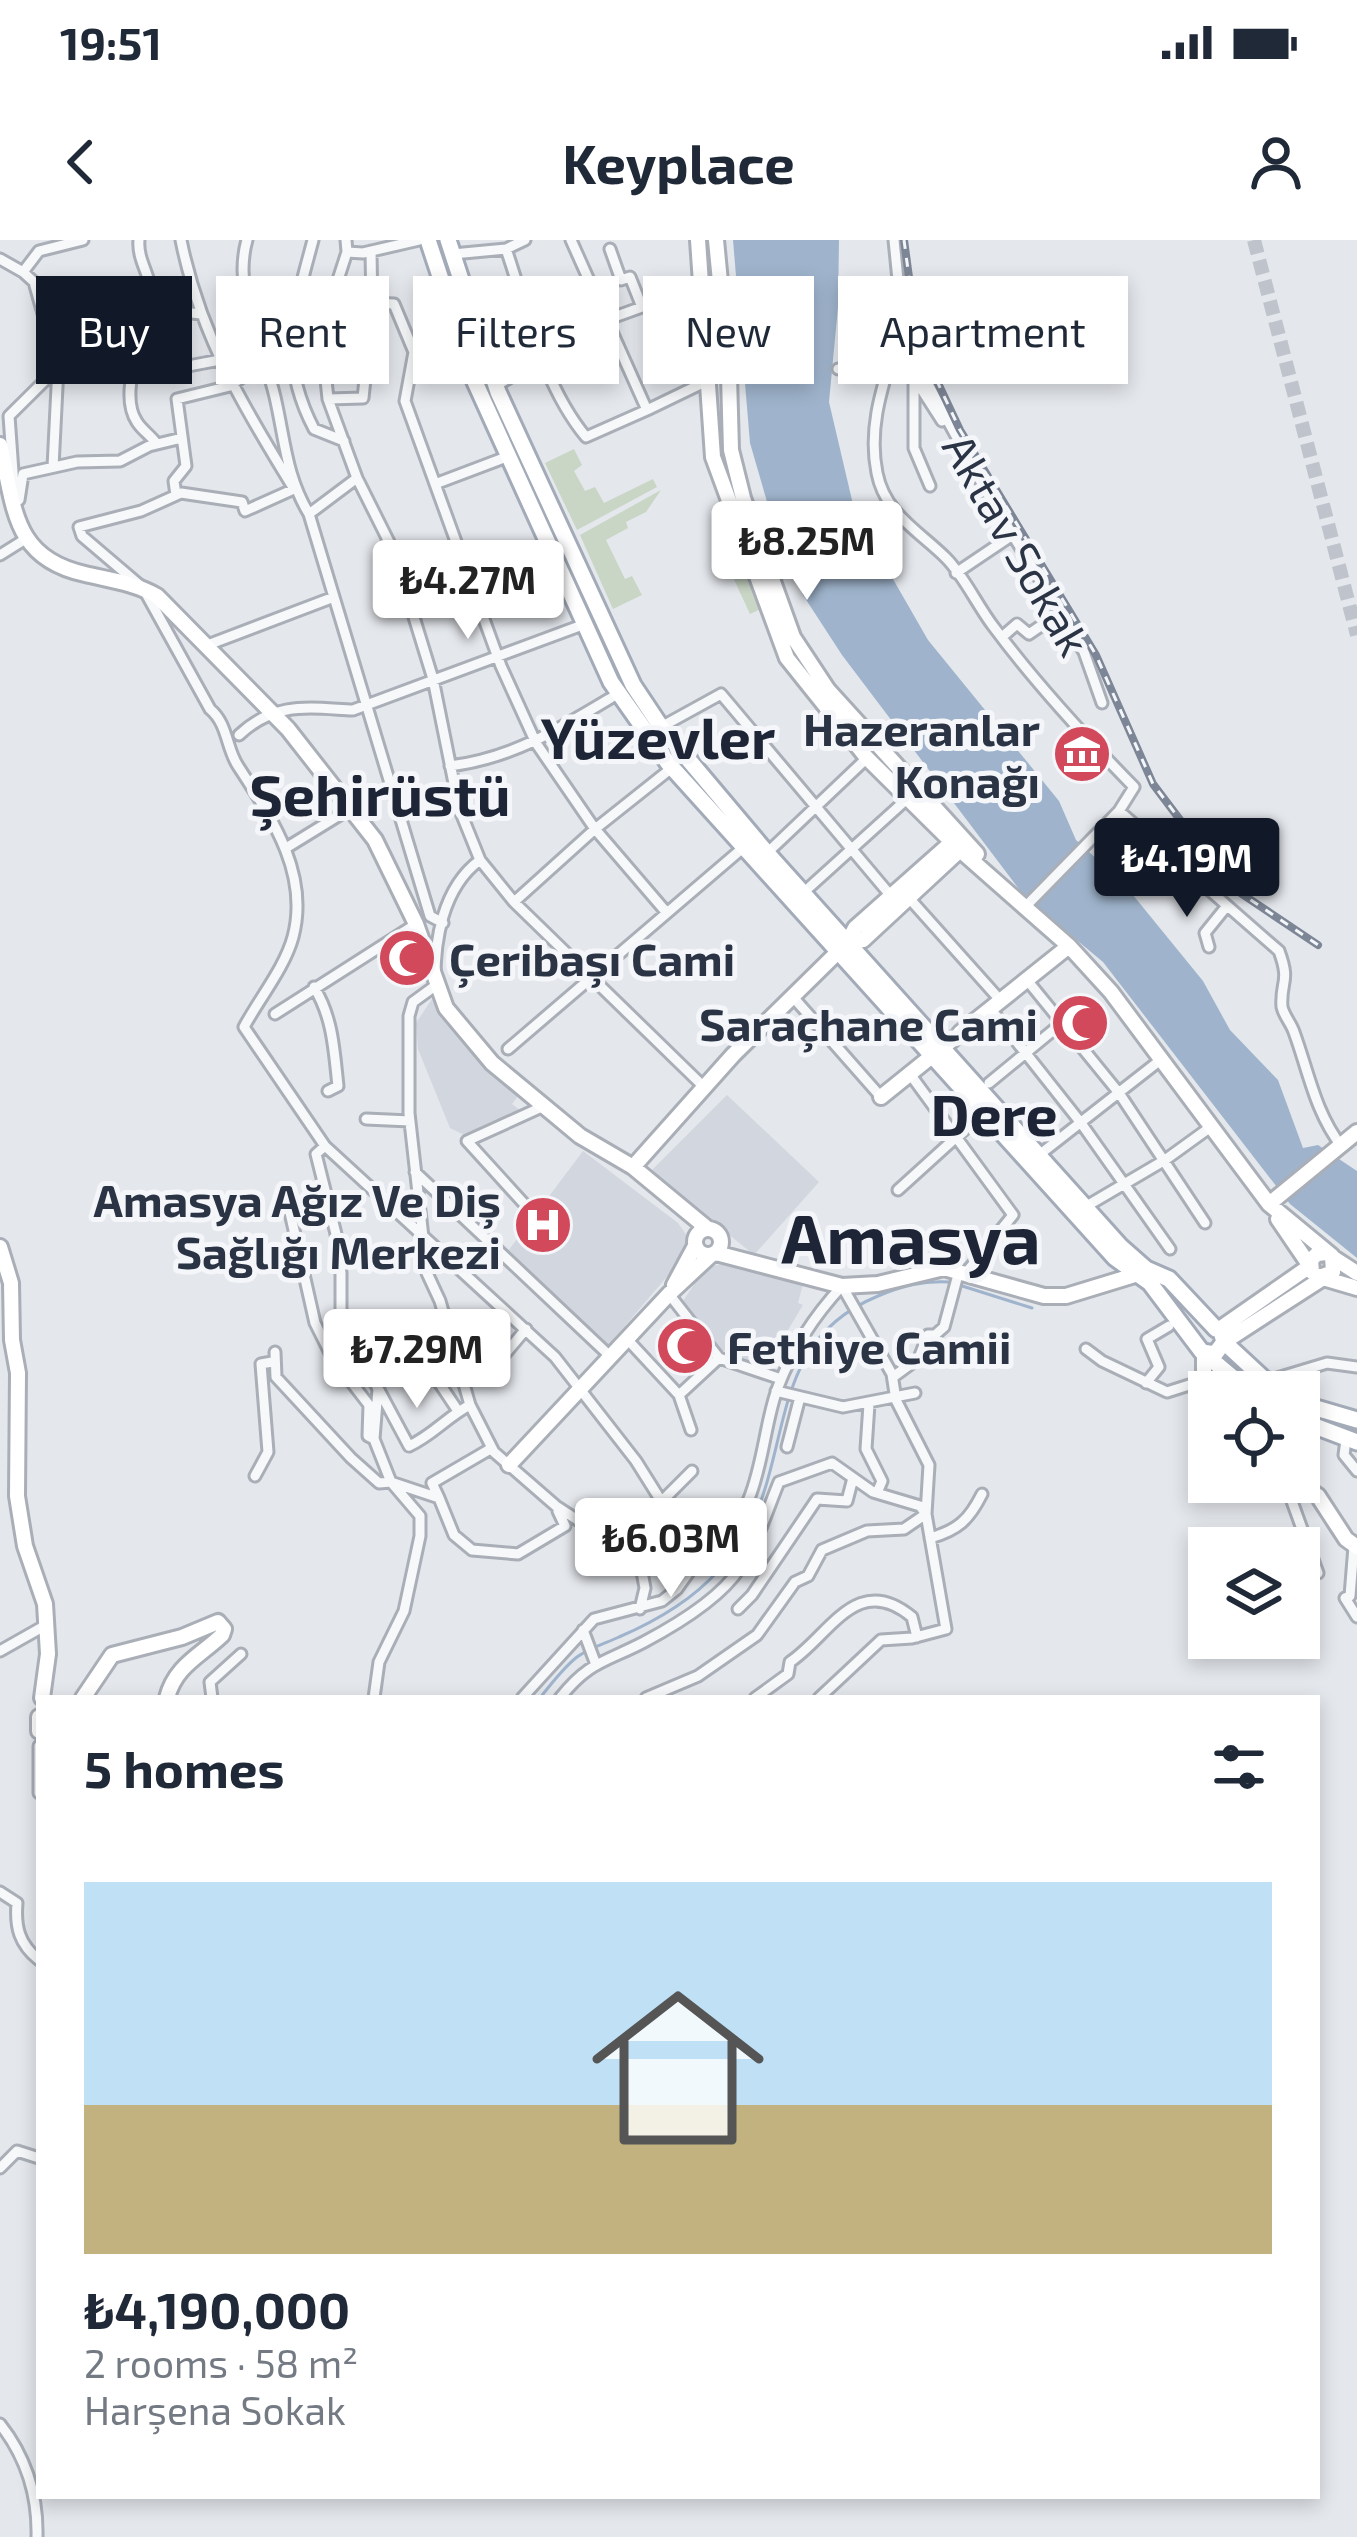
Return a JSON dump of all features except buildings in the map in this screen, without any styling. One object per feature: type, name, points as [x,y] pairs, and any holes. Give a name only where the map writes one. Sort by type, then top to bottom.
[{"type":"main road","points":[[428,240],[440,276]]},
{"type":"main road","points":[[450,247],[496,386],[633,686],[661,727],[803,893],[843,947]]},
{"type":"main road","points":[[476,384],[619,693],[673,767],[744,847],[947,1044],[1120,1247],[1145,1269],[1169,1279],[1250,1371]]},
{"type":"main road","points":[[947,1044],[984,1112],[1115,1258],[1150,1283],[1202,1350],[1235,1371]]},
{"type":"main road","points":[[1202,1350],[1203,1329],[1219,1333]]},
{"type":"main road","points":[[1202,1350],[1219,1352],[1219,1333]]},
{"type":"main road","points":[[1320,1409],[1357,1420]]},
{"type":"main road","points":[[1320,1428],[1352,1440]]},
{"type":"street","points":[[23,272],[40,251],[83,240]]},
{"type":"street","points":[[139,240],[146,276]]},
{"type":"street","points":[[181,240],[216,350]]},
{"type":"street","points":[[244,276],[248,240]]},
{"type":"street","points":[[313,240],[290,355],[296,387],[314,429],[344,441]]},
{"type":"street","points":[[419,240],[371,251],[346,246],[321,332],[328,400],[357,478],[394,552],[434,682],[459,808],[480,860],[514,902],[704,1087]]},
{"type":"street","points":[[450,247],[506,250],[524,240]]},
{"type":"street","points":[[571,240],[587,276]]},
{"type":"street","points":[[698,240],[700,276]]},
{"type":"street","points":[[716,240],[731,450],[743,498],[793,637],[843,707],[1026,906]]},
{"type":"street","points":[[894,240],[898,276]]},
{"type":"street","points":[[610,249],[621,280],[630,277],[642,307],[619,312]]},
{"type":"street","points":[[506,250],[514,276]]},
{"type":"street","points":[[371,251],[371,276]]},
{"type":"street","points":[[0,259],[23,272],[36,289]]},
{"type":"street","points":[[389,304],[394,304],[413,350]]},
{"type":"street","points":[[192,313],[201,314]]},
{"type":"street","points":[[619,351],[647,410]]},
{"type":"street","points":[[413,357],[405,401],[498,658],[536,742],[595,829],[667,913]]},
{"type":"street","points":[[14,503],[9,416],[41,384]]},
{"type":"street","points":[[52,467],[57,384]]},
{"type":"street","points":[[133,384],[135,421],[155,443]]},
{"type":"street","points":[[176,495],[175,482],[186,466],[177,399],[233,384]]},
{"type":"street","points":[[271,384],[294,489]]},
{"type":"street","points":[[328,400],[363,398],[364,384]]},
{"type":"street","points":[[554,384],[572,421],[586,437],[701,384]]},
{"type":"street","points":[[707,384],[713,458],[788,658],[867,758],[956,846],[1069,946],[1274,1200],[1329,1255],[1357,1273]]},
{"type":"street","points":[[884,384],[873,434],[877,476],[887,500],[912,532],[947,559],[1039,684],[1134,787],[1119,811],[1026,906]]},
{"type":"street","points":[[914,384],[914,448],[930,486]]},
{"type":"street","points":[[919,384],[962,449]]},
{"type":"street","name":"Aktav Sokak","points":[[928,384],[1084,652],[1102,703]]},
{"type":"street","points":[[230,386],[309,514],[430,916],[443,923]]},
{"type":"street","points":[[14,503],[19,500],[23,474],[77,462],[120,461],[155,443],[182,438]]},
{"type":"street","points":[[0,445],[25,540],[56,568],[142,588],[223,724],[234,761],[269,809],[286,848],[298,894],[292,939],[244,1027],[325,1146],[526,1329],[583,1390],[690,1546]]},
{"type":"street","points":[[435,484],[509,456]]},
{"type":"street","points":[[309,514],[357,478]]},
{"type":"street","points":[[294,489],[244,511],[242,502],[176,495],[141,512],[79,527],[82,536],[157,596],[273,714],[375,839],[416,924],[446,1008],[492,1063],[580,1136],[633,1167],[679,1208],[699,1238],[700,1253],[716,1250],[842,1286],[878,1284],[944,1268],[959,1278],[1044,1296],[1066,1295],[1138,1274]]},
{"type":"street","points":[[956,573],[1014,534]]},
{"type":"street","points":[[0,555],[25,540]]},
{"type":"street","points":[[205,646],[334,597]]},
{"type":"street","points":[[1002,637],[1017,624],[1029,634],[1061,612]]},
{"type":"street","points":[[239,735],[273,714],[320,704],[353,710],[585,624]]},
{"type":"street","points":[[450,766],[486,762],[536,742],[619,693]]},
{"type":"street","points":[[661,727],[721,694],[850,850],[891,896],[909,898],[996,1005],[1170,1249]]},
{"type":"street","points":[[767,853],[867,758]]},
{"type":"street","points":[[514,902],[673,767]]},
{"type":"street","points":[[803,893],[908,798]]},
{"type":"street","points":[[286,848],[351,808]]},
{"type":"street","points":[[1119,811],[1279,951],[1287,981],[1283,1013],[1292,1026],[1317,1107],[1339,1149]]},
{"type":"street","points":[[633,1167],[704,1087],[843,947],[855,928],[956,846]]},
{"type":"street","points":[[843,947],[863,940],[956,846]]},
{"type":"street","points":[[508,1049],[744,847]]},
{"type":"street","points":[[480,860],[465,871],[448,898],[435,986],[413,1002],[409,1016],[410,1120],[427,1275],[492,1448],[556,1506],[640,1561],[645,1588],[640,1610]]},
{"type":"street","points":[[1209,946],[1205,933],[1226,907]]},
{"type":"street","points":[[275,1014],[416,924]]},
{"type":"street","points":[[793,998],[881,1097],[1069,946]]},
{"type":"street","points":[[1027,980],[1119,1093],[1205,1223]]},
{"type":"street","points":[[314,987],[327,1007],[332,1029],[338,1086],[328,1091]]},
{"type":"street","points":[[988,1083],[1062,1023]]},
{"type":"street","points":[[1039,1155],[1163,1058]]},
{"type":"street","points":[[892,1377],[919,1358],[928,1335],[944,1327],[959,1278],[1013,1215],[910,1075]]},
{"type":"street","points":[[527,1207],[467,1142],[544,1106]]},
{"type":"street","points":[[898,1190],[984,1112]]},
{"type":"street","points":[[366,1119],[410,1120]]},
{"type":"street","points":[[1085,1207],[1212,1126]]},
{"type":"street","points":[[1274,1200],[1357,1132]]},
{"type":"street","points":[[325,1146],[316,1154],[336,1234],[341,1315],[409,1446],[471,1399]]},
{"type":"street","points":[[415,1172],[611,1357]]},
{"type":"street","points":[[1274,1200],[1315,1275],[1357,1288]]},
{"type":"street","points":[[289,1208],[315,1323],[332,1357],[369,1405],[366,1427],[368,1436],[374,1438]]},
{"type":"street","points":[[509,1465],[668,1294],[716,1250],[718,1233],[699,1238],[668,1294]]},
{"type":"street","points":[[0,1247],[11,1283],[18,1373],[17,1496],[25,1546],[45,1604],[48,1654],[41,1695]]},
{"type":"street","points":[[1219,1333],[1310,1266],[1314,1256],[1329,1255]]},
{"type":"street","points":[[1219,1333],[1334,1272],[1329,1255]]},
{"type":"street","points":[[822,1695],[881,1640],[946,1629],[926,1514],[931,1470],[892,1377],[842,1286]]},
{"type":"street","points":[[525,1695],[594,1619],[662,1601],[707,1547],[731,1529],[758,1474],[780,1387],[796,1346],[842,1286]]},
{"type":"street","points":[[668,1294],[719,1358],[799,1397],[843,1407],[915,1393]]},
{"type":"street","points":[[1146,1383],[1160,1367],[1148,1339],[1169,1326]]},
{"type":"street","points":[[484,1379],[526,1329]]},
{"type":"street","points":[[627,1339],[679,1395],[691,1430]]},
{"type":"street","points":[[401,1340],[458,1411]]},
{"type":"street","points":[[1086,1349],[1167,1392],[1188,1389]]},
{"type":"street","points":[[1202,1350],[1205,1371]]},
{"type":"street","points":[[255,1476],[268,1452],[261,1364],[274,1358],[276,1377],[379,1483],[392,1482],[439,1498]]},
{"type":"street","points":[[679,1395],[719,1358]]},
{"type":"street","points":[[1308,1371],[1327,1363],[1357,1366]]},
{"type":"street","points":[[374,1695],[379,1663],[404,1611],[421,1536],[420,1516],[392,1482],[374,1438],[378,1389]]},
{"type":"street","points":[[787,1448],[799,1397]]},
{"type":"street","points":[[869,1404],[866,1449],[882,1481],[877,1493]]},
{"type":"street","points":[[1352,1440],[1344,1455],[1357,1472]]},
{"type":"street","points":[[492,1448],[432,1483],[454,1534],[472,1550],[518,1555],[565,1526],[556,1506]]},
{"type":"street","points":[[758,1474],[776,1482],[808,1474],[826,1463],[877,1493],[920,1505],[926,1514]]},
{"type":"street","points":[[662,1502],[692,1472]]},
{"type":"street","points":[[738,1609],[817,1498],[847,1501],[853,1478]]},
{"type":"street","points":[[563,1695],[595,1662],[641,1644],[685,1617],[738,1572],[776,1482]]},
{"type":"street","points":[[930,1538],[955,1531],[971,1516],[982,1494]]},
{"type":"street","points":[[1320,1499],[1355,1547],[1350,1596],[1345,1598],[1357,1617]]},
{"type":"street","points":[[653,1695],[698,1676],[757,1635],[795,1582],[808,1576],[822,1550],[866,1532],[904,1529],[926,1514]]},
{"type":"street","points":[[640,1561],[690,1546],[707,1547]]},
{"type":"street","points":[[758,1695],[788,1674],[790,1662],[848,1607],[871,1601],[892,1603],[912,1617],[917,1637]]},
{"type":"street","points":[[85,1695],[118,1651],[182,1637],[218,1622],[224,1629],[222,1635],[189,1660],[171,1680],[168,1695]]},
{"type":"street","points":[[0,1651],[46,1625]]},
{"type":"street","points":[[583,1630],[595,1662]]},
{"type":"street","points":[[212,1695],[210,1682],[241,1654]]},
{"type":"street","points":[[0,1892],[17,1903],[15,1924],[36,1958]]},
{"type":"street","points":[[0,2168],[17,2151],[36,2157]]},
{"type":"street","points":[[0,2424],[24,2465],[36,2498]]},
{"type":"street","points":[[36,2499],[37,2537]]},
{"type":"shaded area","points":[[432,999],[491,1070],[519,1095],[512,1104],[521,1111],[464,1135],[450,1128],[418,1049],[416,1023]]},
{"type":"shaded area","points":[[727,1095],[819,1182],[754,1255],[651,1171]]},
{"type":"shaded area","points":[[583,1151],[678,1223],[687,1236],[688,1252],[607,1347],[508,1251]]},
{"type":"shaded area","points":[[734,1261],[803,1284],[798,1303],[803,1305],[773,1355],[757,1351],[752,1364],[717,1348],[683,1301],[705,1268]]},
{"type":"green space","points":[[574,449],[582,465],[574,471],[585,491],[595,487],[604,503],[653,479],[657,487],[577,530],[545,463]]},
{"type":"green space","points":[[661,490],[646,512],[606,540],[625,579],[632,576],[642,595],[613,609],[580,535]]},
{"type":"green space","points":[[727,513],[763,608],[750,614],[712,532],[719,516]]},
{"type":"water","points":[[733,240],[839,240],[829,402],[855,513],[928,640],[1059,801],[1076,840],[1124,884],[1203,981],[1230,1030],[1278,1080],[1303,1148],[1318,1145],[1357,1171],[1357,1258],[1290,1204],[1103,962],[1025,897],[842,655],[803,595],[770,512],[750,443],[745,384],[814,384],[814,276],[736,276]]},
{"type":"waterway","points":[[542,1695],[577,1657],[672,1609],[708,1582],[737,1549],[761,1501],[788,1399],[817,1340],[842,1316],[878,1296],[913,1284],[950,1282]]},
{"type":"waterway","points":[[959,1285],[1032,1308]]},
{"type":"tunnel","points":[[1254,240],[1357,635]]},
{"type":"railway","points":[[904,240],[913,307],[936,379],[960,430],[1096,655],[1153,784],[1230,886],[1318,945]]},
{"type":"place","name":"Hazeranlar Konağı","points":[[1082,754]]},
{"type":"place","name":"Çeribaşı Cami","points":[[407,958]]},
{"type":"place","name":"Saraçhane Cami","points":[[1080,1023]]},
{"type":"place","name":"Amasya Ağız Ve Diş Sağlığı Merkezi","points":[[543,1225]]},
{"type":"place","name":"Fethiye Camii","points":[[685,1346]]},
{"type":"district","name":"Yüzevler","points":[[658,736]]},
{"type":"district","name":"Şehirüstü","points":[[380,793]]},
{"type":"district","name":"Dere","points":[[994,1113]]},
{"type":"district","name":"Amasya","points":[[911,1236]]}]
